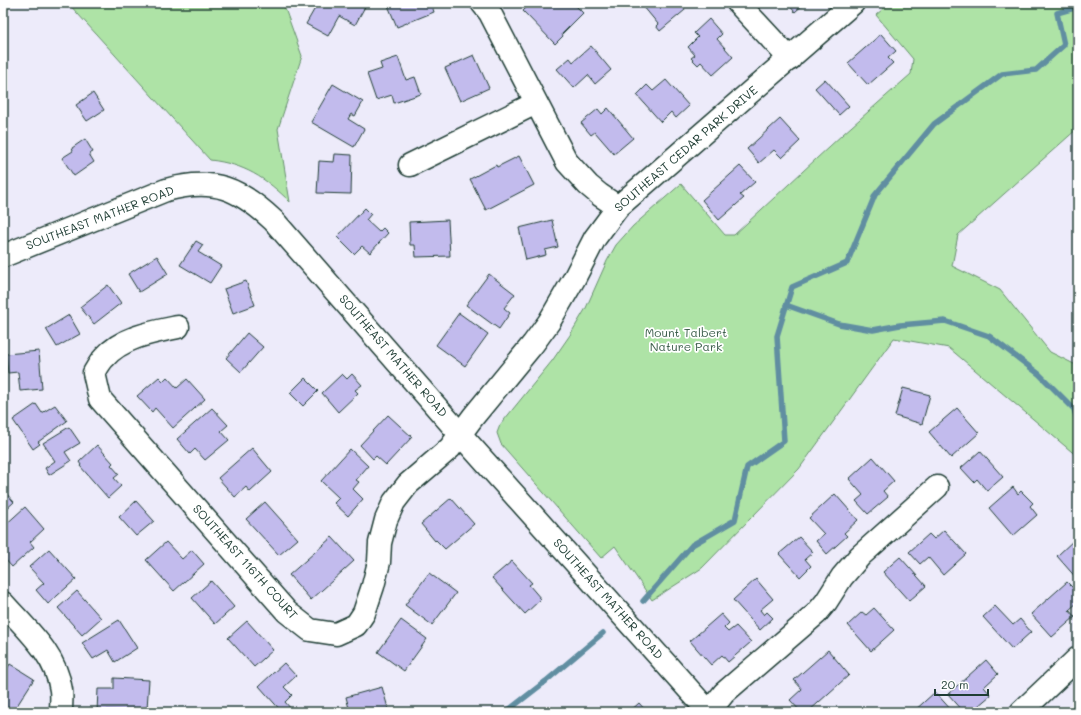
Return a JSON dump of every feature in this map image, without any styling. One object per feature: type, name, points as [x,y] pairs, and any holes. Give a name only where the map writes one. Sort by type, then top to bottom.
[{"type":"street","points":[[482,3],[490,13],[567,162],[588,185],[618,207]]},
{"type":"street","points":[[738,3],[790,58]]},
{"type":"street","name":"SOUTHEAST CEDAR PARK DRIVE","points":[[460,434],[549,322],[574,279],[595,238],[618,207],[853,3]]},
{"type":"street","points":[[410,165],[536,103]]},
{"type":"street","name":"SOUTHEAST MATHER ROAD","points":[[3,256],[166,190],[180,186],[200,184],[211,185],[230,190],[251,200],[274,221],[460,434],[709,712]]},
{"type":"street","name":"SOUTHEAST 116TH COURT","points":[[178,327],[147,333],[119,345],[104,357],[94,373],[100,399],[287,612],[310,630],[336,634],[356,625],[364,613],[373,586],[379,562],[380,543],[386,520],[394,502],[408,484],[450,448],[460,434]]},
{"type":"street","points":[[709,712],[724,693],[816,614],[826,602],[842,577],[860,556],[937,487]]},
{"type":"street","points":[[3,603],[45,650],[56,669],[61,691],[61,712]]},
{"type":"street","points":[[1021,712],[1078,658]]},
{"type":"green space","points":[[68,3],[283,3],[302,56],[278,129],[290,202],[263,179],[254,174],[233,165],[210,160]]},
{"type":"green space","name":"Mount Talbert Nature Park","points":[[890,3],[1078,3],[1078,128],[958,235],[952,266],[1000,290],[1050,352],[1078,366],[1078,457],[949,348],[894,338],[799,469],[702,568],[652,600],[615,546],[601,558],[501,444],[497,433],[500,425],[552,361],[570,335],[586,308],[607,261],[616,245],[633,226],[681,184],[725,235],[734,235],[843,134],[911,74],[913,59],[876,15]]},
{"type":"building","points":[[318,3],[367,3],[355,25],[339,16],[328,36],[306,24]]},
{"type":"building","points":[[387,3],[431,3],[434,12],[397,27]]},
{"type":"building","points":[[531,3],[573,3],[583,13],[562,34],[563,36],[555,44],[523,11]]},
{"type":"building","points":[[647,3],[670,3],[672,6],[680,3],[685,10],[660,31],[656,26],[658,24],[643,6]]},
{"type":"building","points":[[787,3],[805,3],[795,12]]},
{"type":"building","points":[[709,19],[722,34],[717,39],[733,57],[713,75],[701,62],[698,65],[691,58],[695,55],[688,47],[698,37],[694,33]]},
{"type":"building","points":[[881,34],[896,51],[888,58],[893,63],[868,85],[848,63]]},
{"type":"building","points":[[591,46],[611,70],[595,84],[588,75],[574,88],[557,69],[570,58],[573,62]]},
{"type":"building","points":[[474,55],[489,88],[460,101],[445,68]]},
{"type":"building","points":[[398,57],[406,80],[415,77],[421,94],[394,103],[392,95],[376,100],[367,74],[382,69],[380,63]]},
{"type":"building","points":[[825,79],[849,106],[839,115],[815,88]]},
{"type":"building","points":[[666,80],[689,106],[676,118],[671,112],[661,122],[637,95],[647,85],[653,91]]},
{"type":"building","points":[[333,84],[363,102],[355,116],[351,114],[348,119],[364,129],[354,147],[311,122]]},
{"type":"building","points":[[93,93],[104,110],[87,121],[76,105]]},
{"type":"building","points":[[608,108],[633,138],[614,154],[595,132],[591,135],[581,123],[598,109],[602,114]]},
{"type":"building","points":[[780,119],[800,141],[782,158],[774,150],[759,163],[747,149]]},
{"type":"building","points":[[85,139],[93,152],[89,154],[94,162],[74,176],[62,158],[73,151],[72,148]]},
{"type":"building","points":[[335,154],[352,155],[351,194],[317,193],[319,161],[334,162]]},
{"type":"building","points":[[519,156],[534,185],[486,210],[470,179],[496,165],[497,167]]},
{"type":"building","points":[[740,166],[755,182],[740,195],[744,198],[719,220],[702,200]]},
{"type":"building","points":[[365,208],[371,214],[366,220],[379,232],[383,228],[388,233],[370,253],[362,246],[354,254],[337,237]]},
{"type":"building","points":[[448,220],[450,256],[416,257],[415,245],[410,245],[409,222]]},
{"type":"building","points":[[552,220],[558,247],[545,250],[546,255],[526,260],[519,228]]},
{"type":"building","points":[[196,241],[203,245],[198,252],[221,266],[210,283],[180,265]]},
{"type":"building","points":[[157,256],[168,274],[139,292],[128,274]]},
{"type":"building","points":[[489,274],[515,294],[504,308],[510,313],[499,329],[466,305]]},
{"type":"building","points":[[246,281],[255,305],[233,313],[224,289]]},
{"type":"building","points":[[108,285],[121,303],[94,324],[80,307]]},
{"type":"building","points":[[459,313],[488,334],[465,366],[436,345]]},
{"type":"building","points":[[69,315],[80,334],[57,347],[46,329]]},
{"type":"building","points":[[247,333],[263,347],[241,372],[226,358]]},
{"type":"building","points":[[39,351],[42,389],[20,391],[18,372],[8,373],[6,354]]},
{"type":"building","points":[[342,374],[347,379],[352,374],[362,385],[355,390],[358,393],[338,412],[322,393]]},
{"type":"building","points":[[159,377],[163,381],[167,377],[177,388],[187,379],[205,399],[173,428],[155,408],[152,412],[137,396]]},
{"type":"building","points":[[305,378],[318,391],[303,406],[290,393]]},
{"type":"building","points":[[903,388],[930,395],[922,424],[895,416]]},
{"type":"building","points":[[36,404],[42,413],[55,405],[67,421],[38,442],[40,444],[33,449],[13,420]]},
{"type":"building","points":[[212,408],[228,425],[221,431],[229,440],[205,460],[195,449],[190,454],[177,439]]},
{"type":"building","points":[[957,408],[979,433],[951,458],[929,432]]},
{"type":"building","points":[[388,415],[412,437],[386,465],[376,456],[373,459],[360,445]]},
{"type":"building","points":[[69,427],[80,443],[65,452],[71,461],[49,475],[45,468],[55,461],[43,443]]},
{"type":"building","points":[[97,445],[113,463],[111,465],[119,474],[114,478],[121,486],[108,498],[80,466],[81,465],[79,462]]},
{"type":"building","points":[[252,448],[272,472],[250,492],[246,487],[235,497],[218,478]]},
{"type":"building","points":[[350,449],[368,466],[356,480],[359,482],[353,489],[363,499],[348,516],[334,503],[339,498],[321,481]]},
{"type":"building","points":[[980,451],[1003,477],[987,491],[977,479],[974,482],[961,468]]},
{"type":"building","points":[[873,457],[894,481],[883,491],[888,497],[868,514],[856,501],[863,495],[849,479]]},
{"type":"building","points":[[1013,487],[1018,494],[1021,491],[1033,503],[1030,506],[1037,515],[1013,536],[989,508]]},
{"type":"building","points":[[3,490],[14,502],[3,512]]},
{"type":"building","points":[[835,494],[858,520],[844,533],[847,536],[827,554],[816,541],[824,534],[809,518]]},
{"type":"building","points":[[451,498],[474,524],[445,549],[436,540],[435,541],[421,524]]},
{"type":"building","points":[[136,501],[154,521],[136,536],[119,517]]},
{"type":"building","points":[[265,502],[298,539],[279,555],[246,519]]},
{"type":"building","points":[[25,507],[44,529],[30,542],[34,547],[12,567],[3,557],[3,527]]},
{"type":"building","points":[[944,530],[966,554],[943,575],[928,557],[920,564],[909,552],[929,534],[934,539]]},
{"type":"building","points":[[332,537],[354,561],[311,600],[289,575]]},
{"type":"building","points":[[799,537],[813,552],[805,559],[811,566],[800,577],[779,554]]},
{"type":"building","points":[[1076,538],[1078,540],[1078,580],[1057,556]]},
{"type":"building","points":[[166,542],[182,559],[192,550],[204,564],[174,591],[146,560]]},
{"type":"building","points":[[49,549],[76,579],[48,604],[36,590],[44,583],[29,567]]},
{"type":"building","points":[[900,557],[926,586],[909,601],[883,572]]},
{"type":"building","points":[[512,561],[532,583],[529,585],[541,599],[525,614],[492,578]]},
{"type":"building","points":[[429,573],[456,593],[432,625],[405,605]]},
{"type":"building","points":[[756,579],[773,599],[760,610],[764,615],[767,612],[773,618],[760,630],[733,600]]},
{"type":"building","points":[[211,581],[234,607],[215,624],[192,598]]},
{"type":"building","points":[[1067,582],[1078,593],[1078,602],[1069,610],[1075,617],[1052,637],[1031,614]]},
{"type":"building","points":[[77,591],[101,618],[82,635],[58,608]]},
{"type":"building","points":[[995,606],[1013,625],[1020,619],[1031,632],[1012,649],[983,617]]},
{"type":"building","points":[[874,608],[894,630],[871,651],[848,625],[862,612],[866,615]]},
{"type":"building","points":[[721,614],[729,623],[724,628],[728,632],[736,626],[751,642],[728,662],[722,655],[711,665],[690,641]]},
{"type":"building","points":[[119,620],[137,648],[115,662],[108,650],[93,659],[82,643]]},
{"type":"building","points":[[401,620],[427,639],[404,671],[378,652]]},
{"type":"building","points":[[247,621],[273,650],[254,667],[228,638]]},
{"type":"building","points":[[828,650],[849,675],[808,712],[801,712],[790,700],[802,689],[794,680]]},
{"type":"building","points":[[986,660],[998,674],[984,687],[991,695],[971,712],[964,712],[948,694]]},
{"type":"building","points":[[284,663],[296,676],[284,687],[292,695],[285,702],[292,710],[289,712],[282,712],[259,686]]},
{"type":"building","points":[[10,664],[34,679],[13,712],[3,707],[3,675]]},
{"type":"building","points":[[114,678],[149,680],[147,708],[142,708],[142,711],[107,710],[107,712],[97,712],[98,689],[114,689]]},
{"type":"building","points":[[382,687],[388,708],[385,712],[350,712],[346,697]]},
{"type":"building","points":[[935,692],[953,712],[913,712]]},
{"type":"building","points":[[639,703],[647,712],[629,712]]},
{"type":"waterway","points":[[643,601],[692,545],[735,520],[747,467],[784,441],[777,336],[792,287],[847,263],[875,195],[934,124],[1002,74],[1036,70],[1064,45],[1057,13],[1078,7]]},
{"type":"waterway","points":[[786,305],[839,324],[873,330],[900,325],[945,321],[989,336],[1039,374],[1074,409],[1078,423]]},
{"type":"waterway","points":[[506,712],[546,681],[603,633]]}]
